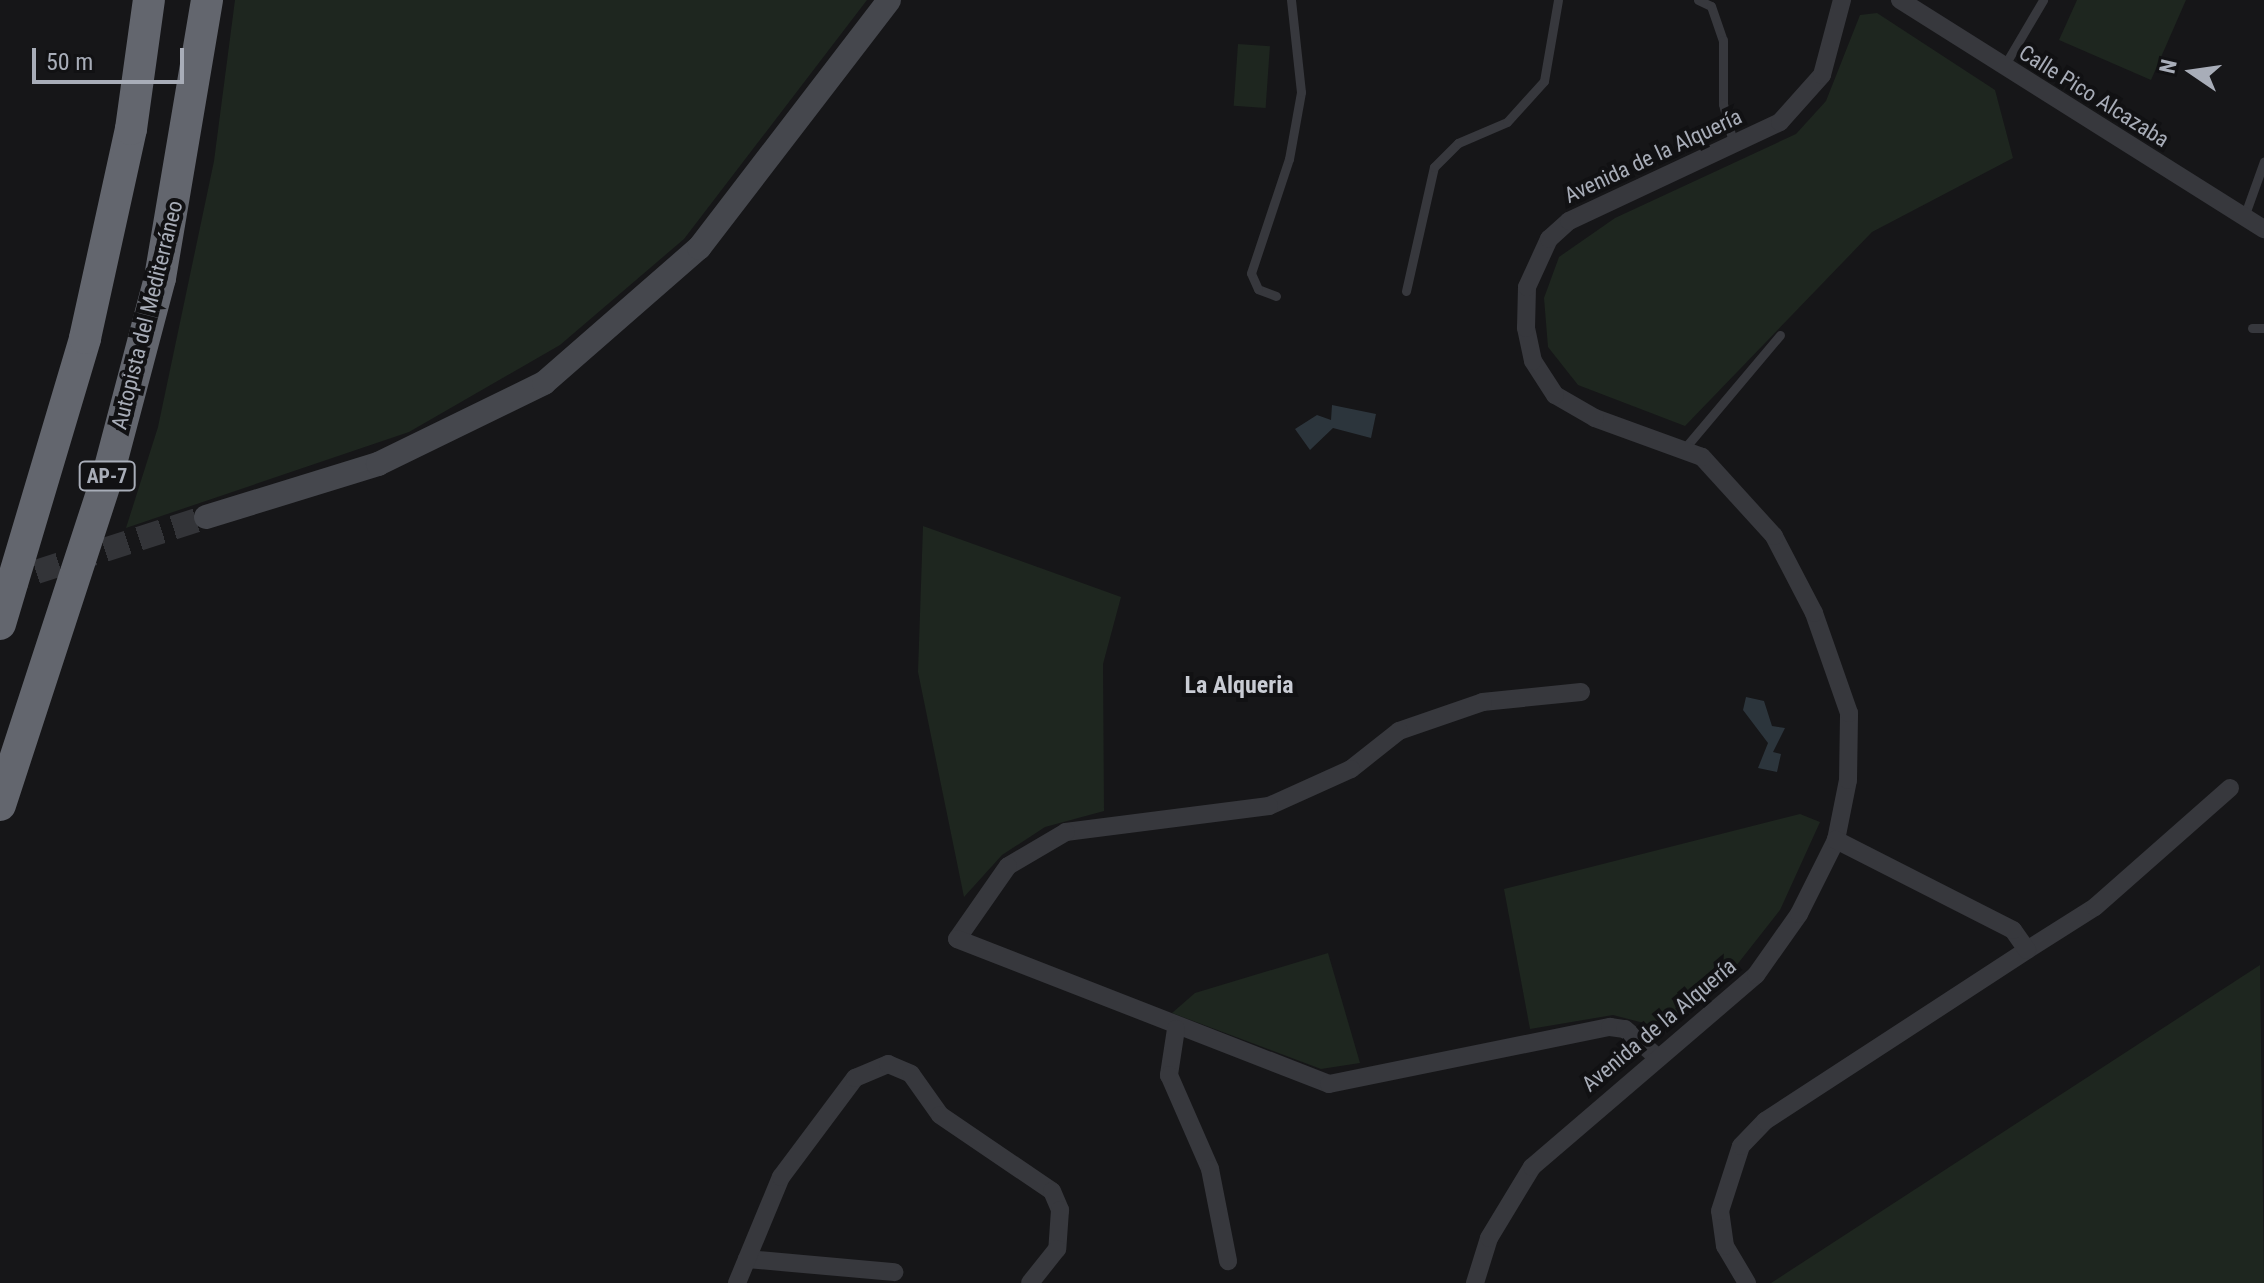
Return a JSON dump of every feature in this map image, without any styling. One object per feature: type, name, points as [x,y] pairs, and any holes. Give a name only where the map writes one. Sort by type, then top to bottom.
[{"type":"highway","name":"AP-7","points":[[0,624],[85,338],[131,129],[149,0]]},
{"type":"highway","name":"Autopista del Mediterráneo","points":[[0,805],[109,471],[188,139],[207,0]]},
{"type":"main road","points":[[206,517],[378,464],[544,383],[699,248],[889,0]]},
{"type":"street","name":"Avenida de la Alquería","points":[[1475,1283],[1489,1238],[1532,1167],[1756,975],[1799,914],[1836,840],[1848,780],[1849,713],[1814,613],[1743,494],[1684,449],[1595,418],[1555,395],[1533,361],[1527,287],[1535,259],[1569,221],[1780,122],[1822,75],[1842,0]]},
{"type":"street","name":"Calle Pico Alcazaba","points":[[1900,0],[2003,68],[2257,221]]},
{"type":"street","points":[[1581,692],[1483,702],[1399,731],[1351,769],[1269,806],[1066,832],[1008,866],[957,939],[1176,1029],[1329,1084],[1610,1027],[1625,1029],[1657,1057]]},
{"type":"street","points":[[1747,1283],[1725,1246],[1720,1211],[1741,1146],[1765,1121],[2095,907],[2230,788]]},
{"type":"street","points":[[1836,840],[2013,930],[2027,950]]},
{"type":"street","points":[[1176,1029],[1169,1075],[1210,1169],[1228,1261]]},
{"type":"street","points":[[737,1283],[781,1177],[855,1078],[888,1064],[911,1074],[940,1115],[1052,1191],[1061,1220],[1057,1249],[1030,1283]]},
{"type":"street","points":[[747,1259],[867,1279],[894,1272]]},
{"type":"lane","points":[[1276,296],[1258,289],[1251,273],[1289,159],[1301,92],[1291,0]]},
{"type":"lane","points":[[1406,291],[1434,167],[1458,143],[1507,122],[1544,81],[1558,0]]},
{"type":"lane","points":[[1698,0],[1711,6],[1723,40],[1723,104],[1734,146]]},
{"type":"lane","points":[[2033,0],[2037,11]]},
{"type":"lane","points":[[2003,68],[2043,0]]},
{"type":"lane","points":[[2257,221],[2264,161]]},
{"type":"lane","points":[[2252,328],[2264,328]]},
{"type":"lane","points":[[1684,449],[1780,335]]},
{"type":"shaded area","points":[[235,0],[867,0],[684,239],[560,345],[409,432],[126,528],[158,427],[214,161]]},
{"type":"shaded area","points":[[2077,0],[2186,0],[2151,80],[2059,40]]},
{"type":"shaded area","points":[[1877,13],[1995,90],[2013,158],[1872,232],[1685,426],[1578,385],[1548,347],[1544,298],[1559,257],[1615,218],[1796,134],[1826,101],[1860,15]]},
{"type":"shaded area","points":[[1238,44],[1270,46],[1266,108],[1234,106]]},
{"type":"shaded area","points":[[1332,405],[1376,414],[1371,438],[1333,428],[1310,450],[1295,429],[1317,415],[1331,420]]},
{"type":"shaded area","points":[[923,526],[1121,597],[1103,664],[1104,811],[1045,827],[1002,855],[964,897],[918,672]]},
{"type":"shaded area","points":[[1746,697],[1764,701],[1772,726],[1785,728],[1773,752],[1781,754],[1777,772],[1758,768],[1768,743],[1743,710]]},
{"type":"shaded area","points":[[1800,814],[1820,822],[1780,910],[1725,980],[1667,1029],[1613,1015],[1530,1029],[1504,889]]},
{"type":"shaded area","points":[[1328,953],[1360,1063],[1321,1069],[1172,1013],[1195,993]]},
{"type":"shaded area","points":[[2260,965],[2264,1283],[1771,1283]]},
{"type":"tunnel","points":[[2,583],[206,517]]},
{"type":"district","name":"La Alqueria","points":[[1239,686]]}]
